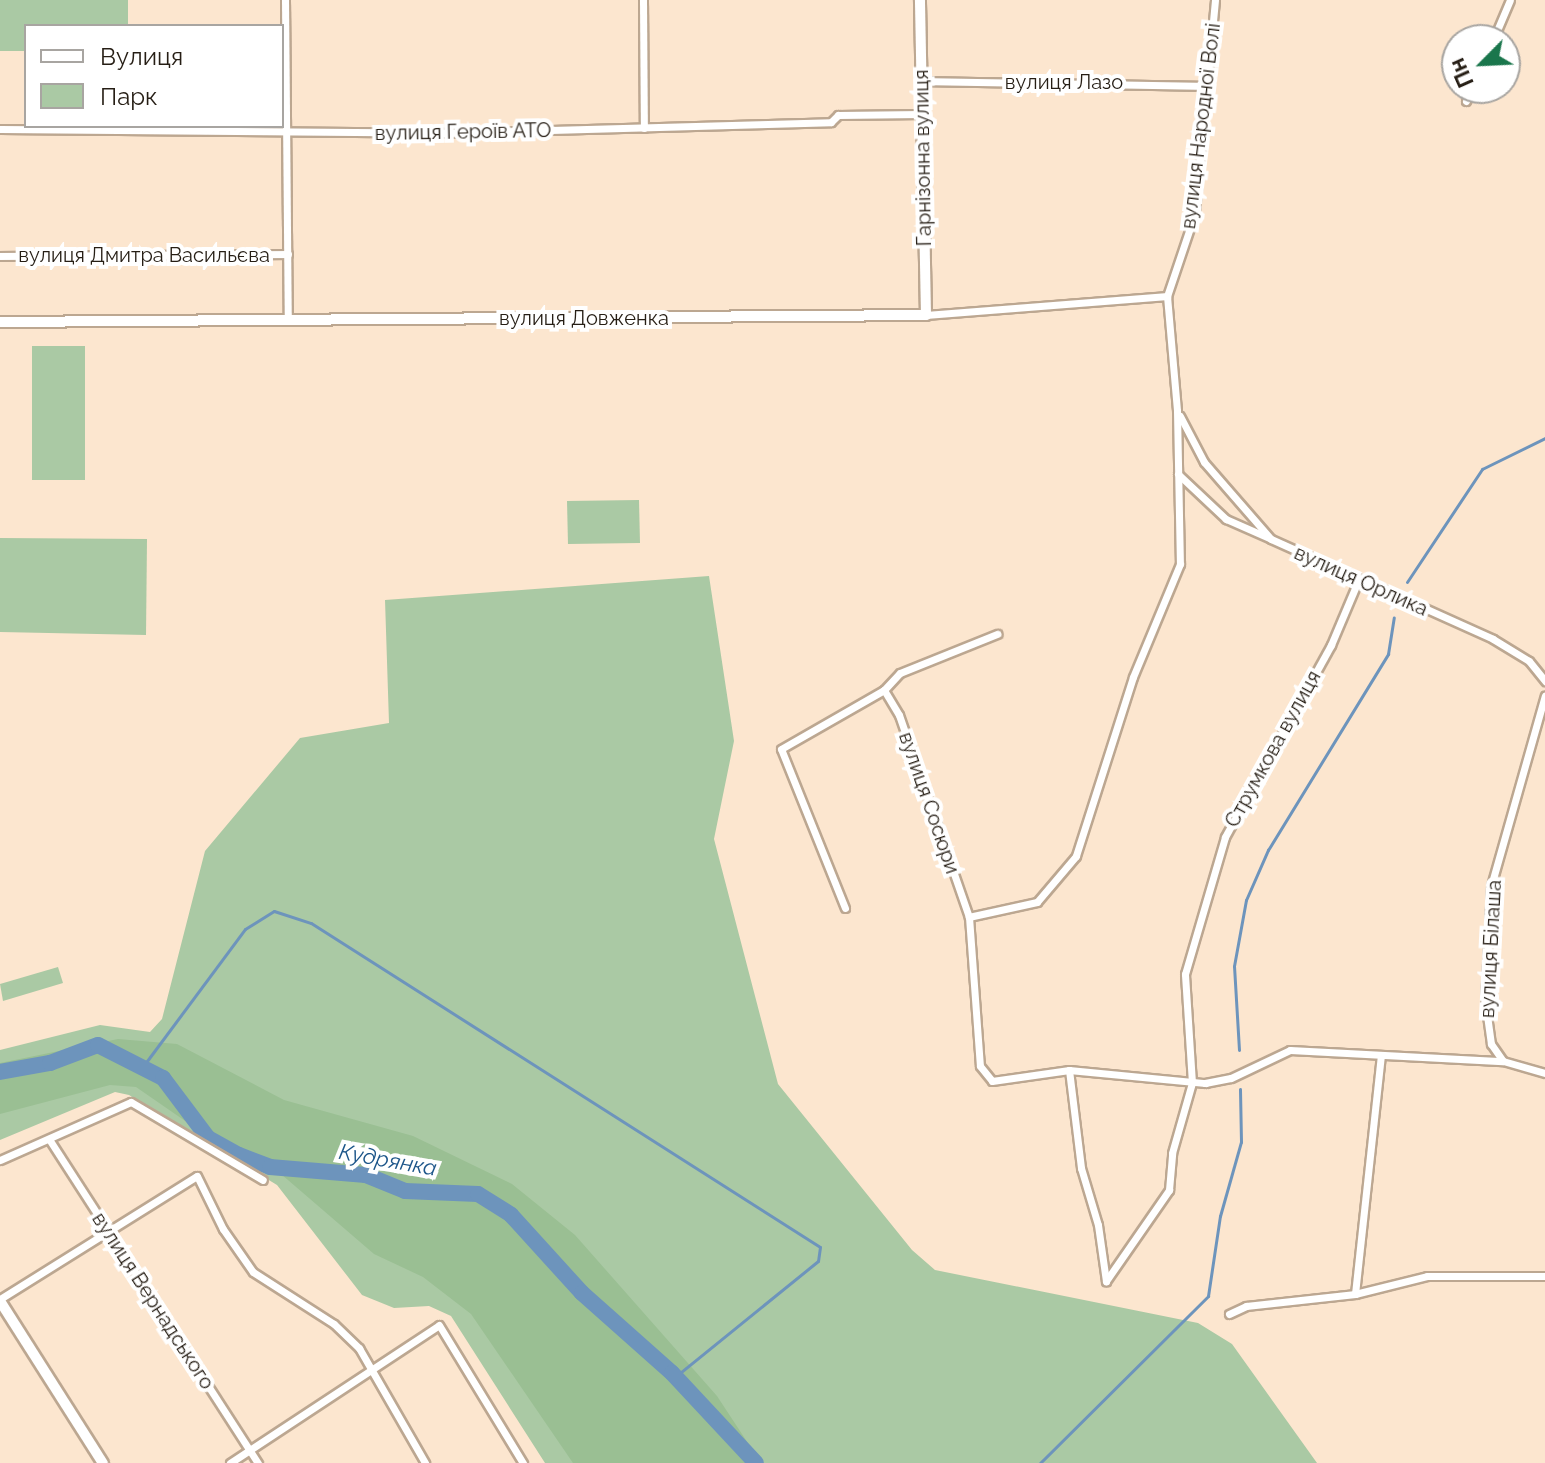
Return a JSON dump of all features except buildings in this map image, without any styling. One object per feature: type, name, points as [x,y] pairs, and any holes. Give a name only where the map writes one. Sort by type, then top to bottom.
[{"type":"street","points":[[285,0],[288,320]]},
{"type":"street","points":[[643,0],[644,128]]},
{"type":"street","name":"Гарнізонна вулиця","points":[[920,0],[926,315]]},
{"type":"street","name":"вулиця Народної Волі","points":[[1167,296],[1195,213],[1215,0]]},
{"type":"street","points":[[1500,24],[1510,0]]},
{"type":"street","name":"вулиця Лазо","points":[[922,81],[1207,86]]},
{"type":"street","name":"вулиця Героїв АТО","points":[[0,129],[287,133],[644,128],[922,114]]},
{"type":"street","name":"вулиця Дмитра Васильєва","points":[[0,256],[288,254]]},
{"type":"street","points":[[969,917],[1037,902],[1076,856],[1141,655],[1175,585],[1181,545],[1177,411],[1167,296]]},
{"type":"street","name":"вулиця Довженка","points":[[0,322],[926,315],[1167,296]]},
{"type":"street","name":"вулиця Орлика","points":[[1177,411],[1204,462],[1271,539],[1358,581],[1493,639],[1529,661],[1545,681]]},
{"type":"street","points":[[1178,474],[1226,519],[1271,539]]},
{"type":"street","name":"Струмкова вулиця","points":[[1069,1070],[1081,1168],[1098,1225],[1106,1281],[1169,1190],[1172,1153],[1192,1083],[1185,974],[1207,888],[1225,837],[1331,645],[1358,581]]},
{"type":"street","points":[[845,908],[781,749],[884,690],[900,673],[997,634]]},
{"type":"street","name":"вулиця Сосюри","points":[[884,690],[899,715],[969,917],[984,1077],[992,1081],[1069,1070]]},
{"type":"street","name":"вулиця Білаша","points":[[1503,1061],[1487,1030],[1491,886],[1545,695]]},
{"type":"street","points":[[1069,1070],[1192,1083],[1231,1078],[1290,1050],[1503,1061],[1545,1073]]},
{"type":"street","points":[[1355,1294],[1381,1056]]},
{"type":"street","points":[[0,1160],[131,1102],[263,1180]]},
{"type":"street","name":"вулиця Вернадського","points":[[49,1139],[258,1463]]},
{"type":"street","points":[[103,1463],[0,1300],[106,1230],[197,1176],[223,1229],[253,1272],[348,1335],[372,1370],[425,1463]]},
{"type":"street","points":[[1229,1314],[1246,1306],[1355,1294],[1427,1276],[1545,1276]]},
{"type":"street","points":[[230,1463],[439,1325],[523,1463]]},
{"type":"green space","points":[[0,0],[128,0],[128,24],[24,24],[24,51],[0,51]]},
{"type":"green space","points":[[32,346],[85,346],[85,480],[32,480]]},
{"type":"green space","points":[[639,500],[640,543],[568,544],[567,501]]},
{"type":"green space","points":[[0,538],[147,539],[146,635],[0,632]]},
{"type":"green space","points":[[709,576],[734,741],[714,839],[778,1084],[912,1250],[935,1270],[1198,1323],[1232,1344],[1317,1463],[545,1463],[451,1316],[429,1306],[394,1308],[362,1295],[277,1185],[129,1095],[115,1092],[0,1140],[0,1050],[100,1025],[150,1032],[162,1019],[205,851],[300,738],[389,723],[385,600]]},
{"type":"green space","points":[[58,967],[63,983],[3,1001],[0,984]]},
{"type":"green space","points":[[118,1039],[177,1044],[284,1100],[413,1136],[512,1184],[575,1235],[717,1396],[761,1463],[573,1463],[471,1314],[423,1277],[374,1254],[281,1174],[191,1125],[136,1087],[110,1085],[0,1114],[0,1063]]},
{"type":"waterway","points":[[1407,582],[1482,469],[1545,438]]},
{"type":"waterway","points":[[1239,1050],[1234,966],[1246,900],[1268,850],[1388,654],[1394,617]]},
{"type":"waterway","points":[[141,1069],[245,929],[274,911],[311,923],[820,1247],[818,1261],[675,1377]]},
{"type":"waterway","name":"Кудрянка","points":[[0,1072],[50,1063],[98,1045],[163,1078],[208,1138],[239,1155],[270,1167],[366,1175],[405,1191],[478,1194],[511,1215],[582,1293],[672,1373],[756,1463]]},
{"type":"waterway","points":[[1040,1463],[1208,1296],[1220,1216],[1241,1142],[1240,1089]]}]
